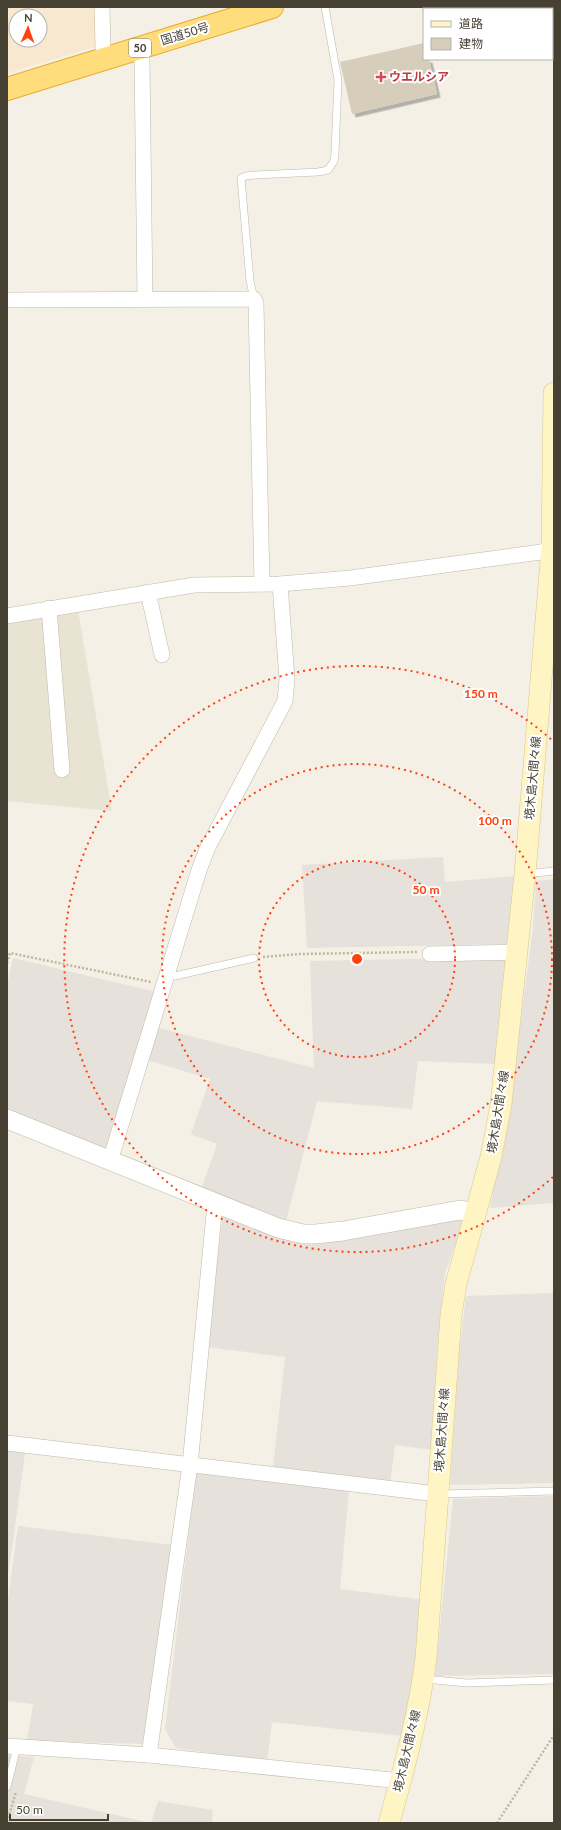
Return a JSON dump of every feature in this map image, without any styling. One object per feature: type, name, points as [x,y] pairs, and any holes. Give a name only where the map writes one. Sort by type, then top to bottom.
[{"type":"highway","name":"国道50号","points":[[7,89],[272,7]]},
{"type":"main road","name":"境木島大間々線","points":[[389,1823],[401,1781],[424,1679],[451,1315],[456,1284],[497,1132],[525,874],[553,548],[554,393]]},
{"type":"street","points":[[102,7],[103,49],[106,58]]},
{"type":"street","points":[[139,48],[142,59],[145,298]]},
{"type":"street","points":[[7,300],[145,298],[254,300],[256,303],[262,584]]},
{"type":"street","points":[[7,616],[210,583],[280,584],[350,578],[541,552],[553,548]]},
{"type":"street","points":[[110,1161],[199,870],[208,847],[285,701],[287,679],[280,584]]},
{"type":"street","points":[[148,592],[162,655]]},
{"type":"street","points":[[49,608],[62,770]]},
{"type":"street","points":[[430,954],[517,952]]},
{"type":"street","points":[[7,1120],[278,1228],[304,1234],[342,1230],[460,1210],[476,1213]]},
{"type":"street","points":[[149,1755],[190,1465],[214,1214],[217,1204]]},
{"type":"street","points":[[7,1443],[437,1494]]},
{"type":"street","points":[[12,1747],[149,1755],[401,1781]]},
{"type":"lane","points":[[254,300],[250,281],[241,178],[255,175],[318,172],[328,170],[334,161],[338,80],[325,7]]},
{"type":"lane","points":[[525,874],[554,871]]},
{"type":"lane","points":[[165,980],[175,976],[254,958]]},
{"type":"lane","points":[[437,1494],[554,1491]]},
{"type":"lane","points":[[424,1679],[466,1683],[554,1680]]},
{"type":"lane","points":[[7,1787],[12,1747]]},
{"type":"path","points":[[254,958],[300,954],[422,951],[430,954]]},
{"type":"path","points":[[7,963],[8,955],[10,953],[165,980]]},
{"type":"path","points":[[497,1823],[554,1735]]},
{"type":"shaded area","points":[[7,7],[98,7],[98,46],[7,73]]},
{"type":"shaded area","points":[[440,7],[523,7],[519,8]]},
{"type":"shaded area","points":[[78,610],[112,811],[7,801],[7,624]]},
{"type":"shaded area","points":[[443,857],[445,882],[516,876],[510,944],[307,948],[302,865]]},
{"type":"shaded area","points":[[554,879],[554,1203],[490,1208],[511,1093],[533,928],[536,881]]},
{"type":"shaded area","points":[[509,957],[497,1064],[418,1061],[412,1109],[317,1101],[286,1221],[201,1190],[217,1144],[191,1134],[210,1079],[144,1059],[155,1027],[314,1068],[310,961]]},
{"type":"shaded area","points":[[13,958],[156,992],[106,1153],[7,1112],[7,985]]},
{"type":"shaded area","points":[[223,1214],[295,1241],[460,1217],[464,1221],[445,1273],[437,1349],[433,1450],[395,1445],[390,1484],[273,1468],[285,1357],[207,1347]]},
{"type":"shaded area","points":[[554,1293],[554,1483],[450,1485],[459,1353],[466,1296]]},
{"type":"shaded area","points":[[7,1450],[25,1453],[9,1571],[7,1570]]},
{"type":"shaded area","points":[[196,1473],[349,1491],[340,1589],[424,1600],[416,1674],[403,1736],[272,1722],[267,1761],[176,1748],[165,1729]]},
{"type":"shaded area","points":[[554,1496],[554,1674],[435,1676],[453,1499]]},
{"type":"shaded area","points":[[18,1526],[173,1545],[146,1744],[27,1741],[33,1704],[7,1701],[7,1606]]},
{"type":"shaded area","points":[[7,1755],[34,1757],[24,1794],[151,1823],[7,1823]]},
{"type":"shaded area","points":[[158,1801],[213,1810],[212,1823],[151,1823]]},
{"type":"building","points":[[423,43],[423,60],[429,60],[437,94],[352,114],[340,62]]},
{"type":"place","name":"ウエルシア","points":[[381,77]]}]
